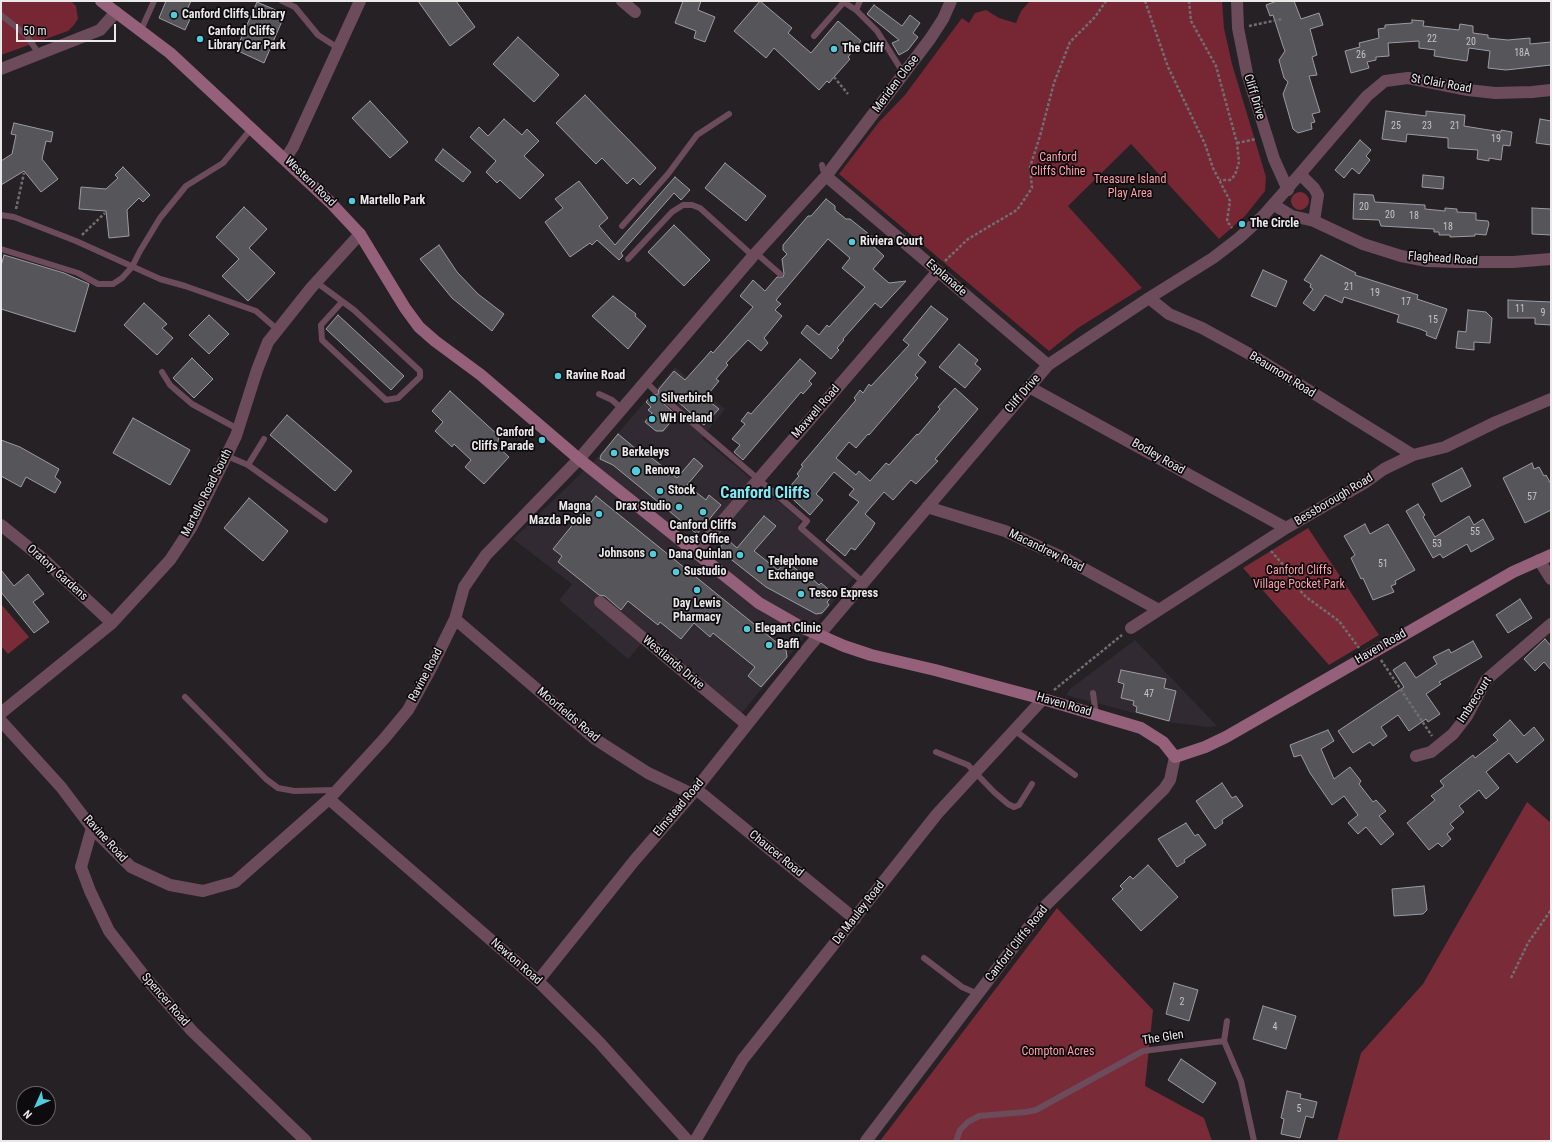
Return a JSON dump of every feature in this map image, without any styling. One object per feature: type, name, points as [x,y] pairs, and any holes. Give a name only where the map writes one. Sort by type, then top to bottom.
[{"type":"main road","name":"Western Road","points":[[101,1],[170,52],[251,129],[285,158],[330,202],[360,234],[405,308],[419,327],[435,341],[481,375],[578,459]]},
{"type":"main road","name":"Haven Road","points":[[578,459],[759,603],[794,624],[844,646],[872,655],[1043,699],[1141,728],[1163,742],[1175,757],[1204,747],[1226,737],[1513,572],[1551,555]]},
{"type":"street","points":[[285,158],[293,147],[360,1]]},
{"type":"street","points":[[622,1],[635,12]]},
{"type":"street","name":"Meriden Close","points":[[828,169],[930,39],[943,19],[951,1]]},
{"type":"street","name":"Cliff Drive","points":[[1237,1],[1238,28],[1247,73],[1266,136],[1288,190]]},
{"type":"street","points":[[1,69],[40,55],[100,30],[108,23],[116,12]]},
{"type":"street","name":"St Clair Road","points":[[1300,174],[1367,96],[1385,81],[1408,78],[1468,90],[1495,93],[1551,90]]},
{"type":"street","name":"Esplanade","points":[[828,169],[938,271],[1048,366]]},
{"type":"street","name":"Ravine Road","points":[[1,721],[61,787],[92,828],[131,867],[170,885],[203,891],[235,882],[333,795],[384,740],[408,710],[455,619],[464,587],[486,555],[578,459],[646,382],[828,169]]},
{"type":"street","points":[[1274,205],[1300,174],[1314,188],[1318,195],[1314,221]]},
{"type":"street","name":"Cliff Drive","points":[[819,634],[1048,366],[1149,298],[1213,258],[1239,238],[1274,205]]},
{"type":"street","name":"Flaghead Road","points":[[1274,205],[1292,216],[1314,221],[1378,249],[1427,261],[1485,262],[1551,259]]},
{"type":"street","name":"Martello Road South","points":[[1,713],[112,623],[170,560],[191,528],[227,456],[238,429],[268,342],[316,282],[360,234]]},
{"type":"street","name":"Maxwell Road","points":[[695,553],[938,271]]},
{"type":"street","name":"Beaumont Road","points":[[1149,298],[1169,314],[1202,328],[1255,358],[1413,455]]},
{"type":"street","name":"Bodley Road","points":[[1029,387],[1286,528]]},
{"type":"street","name":"Bessborough Road","points":[[1131,628],[1265,543],[1286,528],[1366,482],[1384,469],[1413,455],[1445,447],[1496,422],[1551,399]]},
{"type":"street","name":"Macandrew Road","points":[[927,507],[1005,531],[1068,560],[1160,610]]},
{"type":"street","name":"Oratory Gardens","points":[[1,525],[42,558],[112,623]]},
{"type":"street","points":[[1539,560],[1551,579]]},
{"type":"street","name":"Westlands Drive","points":[[600,602],[746,724]]},
{"type":"street","name":"Moorfields Road","points":[[455,619],[595,739],[648,773],[694,792]]},
{"type":"street","name":"Imbrecourt","points":[[1416,756],[1431,752],[1453,734],[1467,716],[1486,680],[1551,624]]},
{"type":"street","name":"Elmstead Road","points":[[538,981],[634,862],[694,792],[746,724],[819,634]]},
{"type":"street","name":"De Mauley Road","points":[[695,1141],[742,1059],[855,919],[937,814],[1043,699]]},
{"type":"street","name":"Canford Cliffs Road","points":[[866,1141],[1044,908],[1164,789],[1170,780],[1175,757]]},
{"type":"street","name":"Chaucer Road","points":[[694,792],[855,919]]},
{"type":"street","name":"Newton Road","points":[[333,795],[538,981],[600,1042],[688,1141]]},
{"type":"street","name":"Spencer Road","points":[[92,828],[81,867],[90,891],[109,931],[145,977],[192,1031],[306,1141]]},
{"type":"lane","points":[[141,30],[154,1]]},
{"type":"lane","points":[[282,1],[295,8],[318,35],[338,48]]},
{"type":"lane","points":[[856,10],[860,1]]},
{"type":"lane","points":[[814,36],[842,2],[856,10],[877,31],[904,74]]},
{"type":"lane","points":[[1,15],[25,34],[40,55]]},
{"type":"lane","points":[[622,226],[668,174],[697,135],[729,114]]},
{"type":"lane","points":[[1,249],[78,274],[98,284],[113,284],[122,278],[132,267],[140,250],[173,201],[186,186],[223,163],[251,129]]},
{"type":"lane","points":[[628,259],[672,212],[684,205],[692,205],[700,208],[780,274]]},
{"type":"lane","points":[[1,215],[14,217],[76,241],[160,279],[185,286],[256,311],[278,330]]},
{"type":"lane","points":[[316,282],[354,310],[420,371],[420,377],[398,398],[386,400],[322,340],[321,325],[342,302]]},
{"type":"lane","points":[[162,372],[170,385],[192,404],[238,429]]},
{"type":"lane","points":[[646,382],[656,391]]},
{"type":"lane","points":[[600,394],[612,400],[622,409]]},
{"type":"lane","points":[[667,401],[807,521],[801,528],[863,582]]},
{"type":"lane","points":[[248,465],[264,439]]},
{"type":"lane","points":[[227,456],[248,465],[325,520]]},
{"type":"lane","points":[[1093,693],[1096,715]]},
{"type":"lane","points":[[186,697],[266,779],[278,788],[333,795]]},
{"type":"lane","points":[[1014,730],[1075,775]]},
{"type":"lane","points":[[936,752],[960,760],[968,765],[994,792],[1014,807],[1019,805],[1032,784]]},
{"type":"lane","points":[[924,958],[962,987],[978,994]]},
{"type":"lane","points":[[1227,1021],[1224,1040],[1241,1081],[1254,1141]]},
{"type":"lane","name":"The Glen","points":[[957,1138],[962,1126],[979,1116],[1036,1110],[1143,1051],[1224,1040]]},
{"type":"path","points":[[938,271],[948,256],[968,239],[1017,210],[1032,188],[1030,167],[1054,83],[1070,42],[1095,17],[1106,1]]},
{"type":"path","points":[[1145,1],[1168,67],[1205,144],[1213,168],[1230,201],[1227,221],[1239,238]]},
{"type":"path","points":[[1189,1],[1191,21],[1216,66],[1237,143],[1238,162],[1235,175],[1230,180],[1220,180]]},
{"type":"path","points":[[1238,28],[1282,19]]},
{"type":"path","points":[[834,77],[848,94]]},
{"type":"path","points":[[1237,143],[1266,136]]},
{"type":"path","points":[[14,217],[24,173]]},
{"type":"path","points":[[76,241],[105,213]]},
{"type":"path","points":[[1265,543],[1285,567],[1295,585],[1306,597],[1339,621],[1354,639],[1370,654],[1438,746]]},
{"type":"path","points":[[1043,699],[1131,628]]},
{"type":"path","points":[[1511,978],[1528,943],[1551,910]]},
{"type":"shaded area","points":[[675,367],[725,409],[702,438],[801,520],[797,528],[854,577],[741,714],[648,636],[628,659],[559,600],[572,584],[513,539],[594,461]]},
{"type":"shaded area","points":[[1135,640],[1217,726],[1208,727],[1168,722],[1066,695],[1070,689]]},
{"type":"green space","points":[[1,1],[71,1],[76,6],[78,19],[68,31],[1,55]]},
{"type":"green space","name":"Canford Cliffs Chine","points":[[1030,1],[1222,1],[1224,28],[1232,64],[1266,177],[1265,191],[1245,216],[1219,239],[1131,144],[1068,206],[1142,288],[1078,328],[1049,351],[839,174],[879,122],[905,95],[962,18],[969,23],[975,13],[986,10],[999,18],[1016,23],[1021,11]]},
{"type":"green space","points":[[1300,192],[1306,195],[1309,201],[1306,207],[1300,210],[1294,207],[1291,201],[1294,195]]},
{"type":"green space","name":"Canford Cliffs Village Pocket Park","points":[[1308,528],[1379,635],[1329,665],[1243,568]]},
{"type":"green space","points":[[1,604],[29,637],[8,654],[1,646]]},
{"type":"green space","points":[[1527,802],[1551,823],[1551,1141],[1337,1141],[1361,1053],[1423,984]]},
{"type":"green space","name":"Compton Acres","points":[[1057,908],[1153,1010],[1145,1086],[1204,1118],[1212,1141],[880,1141]]},
{"type":"building","name":"Canford Cliffs Library","points":[[166,1],[191,1],[185,14],[191,17],[185,30],[159,18]]},
{"type":"building","points":[[418,1],[456,1],[475,27],[450,46]]},
{"type":"building","points":[[683,1],[701,1],[698,10],[715,17],[705,42],[694,38],[696,31],[675,23]]},
{"type":"building","points":[[760,1],[792,28],[788,33],[811,53],[838,21],[861,41],[848,57],[850,59],[829,83],[827,81],[819,90],[774,48],[766,58],[734,31]]},
{"type":"building","points":[[1277,1],[1294,1],[1301,19],[1319,13],[1323,25],[1310,29],[1317,55],[1312,57],[1317,75],[1309,76],[1320,112],[1312,114],[1315,122],[1311,123],[1312,129],[1298,133],[1293,129],[1283,94],[1288,82],[1284,78],[1279,60],[1285,51],[1273,15],[1270,16],[1266,5]]},
{"type":"building","points":[[257,2],[285,14],[264,63],[236,50]]},
{"type":"building","points":[[874,5],[902,26],[910,15],[920,23],[913,33],[918,37],[908,50],[899,55],[892,43],[899,40],[867,14]]},
{"type":"building","points":[[1412,20],[1424,21],[1423,26],[1459,30],[1460,24],[1473,26],[1473,33],[1488,35],[1488,38],[1508,40],[1530,38],[1530,44],[1551,42],[1551,65],[1506,70],[1488,68],[1490,51],[1469,48],[1467,61],[1434,56],[1435,50],[1419,48],[1419,41],[1388,43],[1389,56],[1376,57],[1376,60],[1367,62],[1369,68],[1351,73],[1345,51],[1360,47],[1359,43],[1379,38],[1378,29],[1385,28],[1385,25],[1412,23]]},
{"type":"building","points":[[518,37],[559,75],[534,102],[493,64]]},
{"type":"building","points":[[585,95],[656,168],[640,185],[633,178],[627,184],[602,158],[596,164],[556,123]]},
{"type":"building","points":[[370,101],[408,142],[390,158],[352,118]]},
{"type":"building","points":[[1386,111],[1426,116],[1426,111],[1465,115],[1464,126],[1501,132],[1501,130],[1512,132],[1510,146],[1503,145],[1501,160],[1489,158],[1489,161],[1477,159],[1478,150],[1448,148],[1448,138],[1407,134],[1406,142],[1382,139]]},
{"type":"building","points":[[504,119],[522,135],[527,129],[539,141],[524,156],[544,175],[520,199],[500,180],[497,183],[486,172],[496,161],[470,137],[479,127],[488,136]]},
{"type":"building","points":[[1540,119],[1551,121],[1551,145],[1536,143]]},
{"type":"building","points":[[14,123],[53,132],[51,142],[46,141],[42,159],[58,179],[41,192],[24,171],[1,185],[1,161],[12,154],[16,135],[11,134]]},
{"type":"building","points":[[1360,140],[1371,150],[1366,156],[1370,160],[1359,174],[1352,168],[1344,178],[1335,170]]},
{"type":"building","points":[[443,149],[471,172],[463,182],[435,160]]},
{"type":"building","points":[[725,163],[766,196],[746,221],[705,188]]},
{"type":"building","points":[[123,167],[150,195],[143,202],[139,198],[127,210],[129,236],[109,238],[106,211],[79,209],[81,187],[106,189],[118,178],[115,175]]},
{"type":"building","points":[[1423,175],[1444,177],[1443,189],[1422,187]]},
{"type":"building","points":[[675,177],[690,190],[681,200],[674,193],[621,253],[623,256],[619,260],[597,240],[592,245],[590,243],[570,257],[545,222],[563,208],[555,199],[579,181],[608,218],[599,226],[615,245]]},
{"type":"building","points":[[1354,194],[1373,195],[1375,202],[1425,205],[1425,209],[1445,211],[1445,208],[1457,209],[1457,212],[1476,213],[1476,220],[1488,221],[1489,224],[1486,235],[1475,234],[1475,236],[1450,237],[1450,235],[1439,235],[1439,232],[1434,232],[1434,229],[1381,226],[1379,220],[1353,219]]},
{"type":"building","points":[[826,199],[835,206],[835,210],[846,219],[850,219],[875,239],[871,244],[884,256],[873,269],[889,283],[906,281],[881,308],[875,303],[843,339],[844,340],[837,348],[839,350],[831,359],[801,333],[807,325],[819,335],[827,325],[829,327],[865,287],[842,268],[850,258],[828,239],[776,300],[781,304],[775,310],[782,316],[764,338],[768,343],[761,351],[748,340],[726,363],[728,365],[716,379],[719,381],[705,398],[719,409],[704,425],[676,400],[676,403],[666,397],[663,398],[663,403],[675,414],[674,418],[663,431],[656,431],[645,422],[652,413],[648,410],[651,407],[646,402],[652,395],[658,394],[659,389],[674,371],[685,380],[711,351],[713,353],[753,307],[740,296],[753,280],[765,291],[777,277],[783,277],[782,259],[787,254],[783,250],[783,245],[808,216],[811,216]]},
{"type":"building","points":[[244,207],[267,229],[249,248],[275,273],[248,301],[222,276],[239,259],[216,237]]},
{"type":"building","points":[[1532,208],[1551,209],[1551,235],[1532,234]]},
{"type":"building","points":[[674,225],[710,260],[684,286],[648,252]]},
{"type":"building","points":[[439,245],[457,272],[478,294],[504,314],[492,331],[452,298],[420,259]]},
{"type":"building","points":[[4,255],[64,273],[89,284],[75,332],[1,309],[1,266]]},
{"type":"building","points":[[1321,255],[1356,273],[1355,275],[1418,295],[1417,299],[1447,309],[1436,339],[1426,335],[1427,332],[1397,322],[1399,315],[1344,297],[1342,303],[1325,295],[1314,311],[1303,303],[1313,289],[1310,287],[1311,284],[1304,280]]},
{"type":"building","points":[[1263,270],[1287,281],[1276,307],[1251,296]]},
{"type":"building","points":[[613,296],[636,314],[635,316],[646,326],[628,349],[592,316]]},
{"type":"building","points":[[1508,300],[1551,302],[1551,325],[1535,324],[1535,318],[1508,318]]},
{"type":"building","points":[[144,303],[167,324],[162,328],[173,338],[157,355],[124,325]]},
{"type":"building","points":[[931,306],[948,319],[918,355],[926,362],[915,375],[918,378],[856,448],[849,442],[836,458],[856,475],[859,471],[870,481],[886,463],[889,465],[917,434],[918,435],[940,409],[938,407],[955,388],[978,409],[935,459],[938,461],[916,484],[911,480],[893,500],[884,492],[865,514],[875,523],[871,530],[855,550],[851,548],[845,556],[826,540],[859,502],[849,495],[854,489],[834,472],[816,494],[823,500],[810,515],[785,492],[799,476],[797,474],[803,466],[801,465],[856,400],[854,398],[860,390],[863,393],[869,384],[871,386],[909,345],[903,340]]},
{"type":"building","points":[[1468,310],[1486,312],[1492,318],[1490,343],[1474,342],[1474,350],[1456,348],[1458,331],[1466,332]]},
{"type":"building","points":[[209,315],[229,334],[209,354],[189,335]]},
{"type":"building","points":[[338,315],[404,376],[391,390],[326,329]]},
{"type":"building","points":[[959,344],[978,360],[975,364],[981,369],[965,388],[939,367]]},
{"type":"building","points":[[192,358],[213,379],[194,398],[173,378]]},
{"type":"building","points":[[800,359],[816,373],[809,381],[812,384],[803,394],[801,392],[743,460],[734,452],[740,445],[732,439],[745,424],[741,421],[748,412],[751,414]]},
{"type":"building","points":[[450,391],[499,436],[497,446],[509,457],[484,484],[465,467],[471,460],[454,444],[452,447],[435,431],[443,422],[432,411]]},
{"type":"building","points":[[287,415],[352,471],[335,491],[270,435]]},
{"type":"building","points":[[133,418],[190,450],[170,485],[113,453]]},
{"type":"building","points":[[618,434],[636,449],[638,447],[677,478],[694,458],[703,466],[687,485],[706,500],[709,495],[721,505],[697,534],[613,465],[600,459],[601,455]]},
{"type":"building","points":[[1,440],[20,447],[59,469],[55,477],[61,482],[55,493],[26,477],[21,487],[1,476]]},
{"type":"building","points":[[1532,463],[1534,469],[1539,467],[1551,484],[1551,510],[1525,523],[1503,478]]},
{"type":"building","points":[[1462,468],[1471,486],[1441,502],[1432,484]]},
{"type":"building","points":[[596,496],[786,650],[787,657],[761,687],[748,676],[755,667],[713,633],[710,637],[694,623],[681,639],[660,622],[658,625],[628,601],[621,610],[605,596],[599,595],[558,562],[562,556],[553,549]]},
{"type":"building","points":[[249,498],[288,531],[263,561],[224,528]]},
{"type":"building","points":[[1418,504],[1425,515],[1423,517],[1435,537],[1469,516],[1474,525],[1483,519],[1494,539],[1471,552],[1467,544],[1443,558],[1440,554],[1433,558],[1406,511]]},
{"type":"building","points":[[764,516],[776,526],[754,551],[778,570],[786,561],[806,577],[808,575],[819,585],[821,583],[834,594],[827,602],[829,605],[822,613],[816,614],[766,587],[723,553],[721,546],[727,539],[737,548]]},
{"type":"building","points":[[1365,524],[1370,534],[1388,524],[1415,570],[1395,581],[1396,584],[1391,586],[1394,592],[1373,600],[1363,578],[1361,579],[1351,558],[1355,555],[1344,536]]},
{"type":"building","points":[[1,570],[14,586],[28,574],[44,594],[33,602],[49,622],[34,633],[1,592]]},
{"type":"building","points":[[1520,599],[1532,618],[1508,633],[1496,615]]},
{"type":"building","points":[[1545,639],[1551,646],[1551,670],[1544,662],[1535,671],[1524,659]]},
{"type":"building","points":[[1473,641],[1482,657],[1439,682],[1441,684],[1426,694],[1440,714],[1428,722],[1426,719],[1409,731],[1398,715],[1381,727],[1387,736],[1373,746],[1370,742],[1353,753],[1338,731],[1404,687],[1393,670],[1405,662],[1416,678],[1437,664],[1433,657],[1449,649],[1451,653]]},
{"type":"building","points":[[1121,670],[1166,679],[1164,688],[1176,691],[1169,721],[1136,712],[1137,707],[1133,705],[1134,701],[1121,698],[1124,684],[1118,682]]},
{"type":"building","points":[[1510,720],[1524,736],[1534,727],[1544,740],[1517,763],[1509,753],[1486,772],[1499,788],[1486,799],[1479,790],[1459,806],[1464,812],[1450,824],[1454,828],[1447,834],[1451,839],[1442,847],[1438,843],[1429,850],[1407,823],[1435,800],[1431,796],[1444,786],[1440,781],[1473,755],[1475,758],[1498,740],[1493,735]]},
{"type":"building","points":[[1328,730],[1334,741],[1321,749],[1334,779],[1350,767],[1361,781],[1359,784],[1373,802],[1376,800],[1386,811],[1379,816],[1394,834],[1381,845],[1366,827],[1358,834],[1348,823],[1358,815],[1344,796],[1332,805],[1310,773],[1301,755],[1294,757],[1290,745]]},
{"type":"building","points":[[1222,783],[1232,798],[1236,796],[1243,806],[1222,820],[1223,823],[1215,829],[1196,801]]},
{"type":"building","points":[[1186,823],[1195,836],[1198,834],[1206,845],[1184,860],[1185,862],[1177,867],[1158,839]]},
{"type":"building","points":[[1148,865],[1178,897],[1141,931],[1112,899],[1123,889],[1120,886],[1130,876],[1133,879]]},
{"type":"building","points":[[1424,886],[1427,910],[1423,914],[1394,916],[1392,889]]},
{"type":"building","points":[[1174,983],[1198,990],[1189,1021],[1166,1014]]},
{"type":"building","points":[[1263,1006],[1296,1016],[1286,1049],[1253,1039]]},
{"type":"building","points":[[1181,1059],[1216,1083],[1203,1103],[1168,1080]]},
{"type":"building","points":[[1287,1091],[1301,1094],[1300,1098],[1317,1102],[1313,1118],[1306,1116],[1300,1138],[1281,1134],[1284,1119],[1281,1118]]},
{"type":"place","name":"Canford Cliffs Library","points":[[174,15]]},
{"type":"place","name":"Canford Cliffs Library Car Park","points":[[200,39]]},
{"type":"place","name":"The Cliff","points":[[834,49]]},
{"type":"place","name":"Martello Park","points":[[352,201]]},
{"type":"place","name":"The Circle","points":[[1242,224]]},
{"type":"place","name":"Riviera Court","points":[[852,242]]},
{"type":"place","name":"Ravine Road","points":[[558,376]]},
{"type":"place","name":"Silverbirch","points":[[653,399]]},
{"type":"place","name":"WH Ireland","points":[[652,419]]},
{"type":"place","name":"Canford Cliffs Parade","points":[[542,440]]},
{"type":"place","name":"Berkeleys","points":[[614,453]]},
{"type":"place","name":"Renova","points":[[636,471]]},
{"type":"place","name":"Stock","points":[[660,491]]},
{"type":"place","name":"Drax Studio","points":[[679,507]]},
{"type":"place","name":"Canford Cliffs Post Office","points":[[703,512]]},
{"type":"place","name":"Magna Mazda Poole","points":[[599,514]]},
{"type":"place","name":"Johnsons","points":[[653,554]]},
{"type":"place","name":"Dana Quinlan","points":[[740,555]]},
{"type":"place","name":"Telephone Exchange","points":[[760,569]]},
{"type":"place","name":"Sustudio","points":[[676,572]]},
{"type":"place","name":"Day Lewis Pharmacy","points":[[697,590]]},
{"type":"place","name":"Tesco Express","points":[[801,594]]},
{"type":"place","name":"Elegant Clinic","points":[[747,629]]},
{"type":"place","name":"Baffi","points":[[769,645]]},
{"type":"district","name":"Canford Cliffs","points":[[765,494]]},
{"type":"park label","name":"Treasure Island Play Area","points":[[1130,187]]}]
